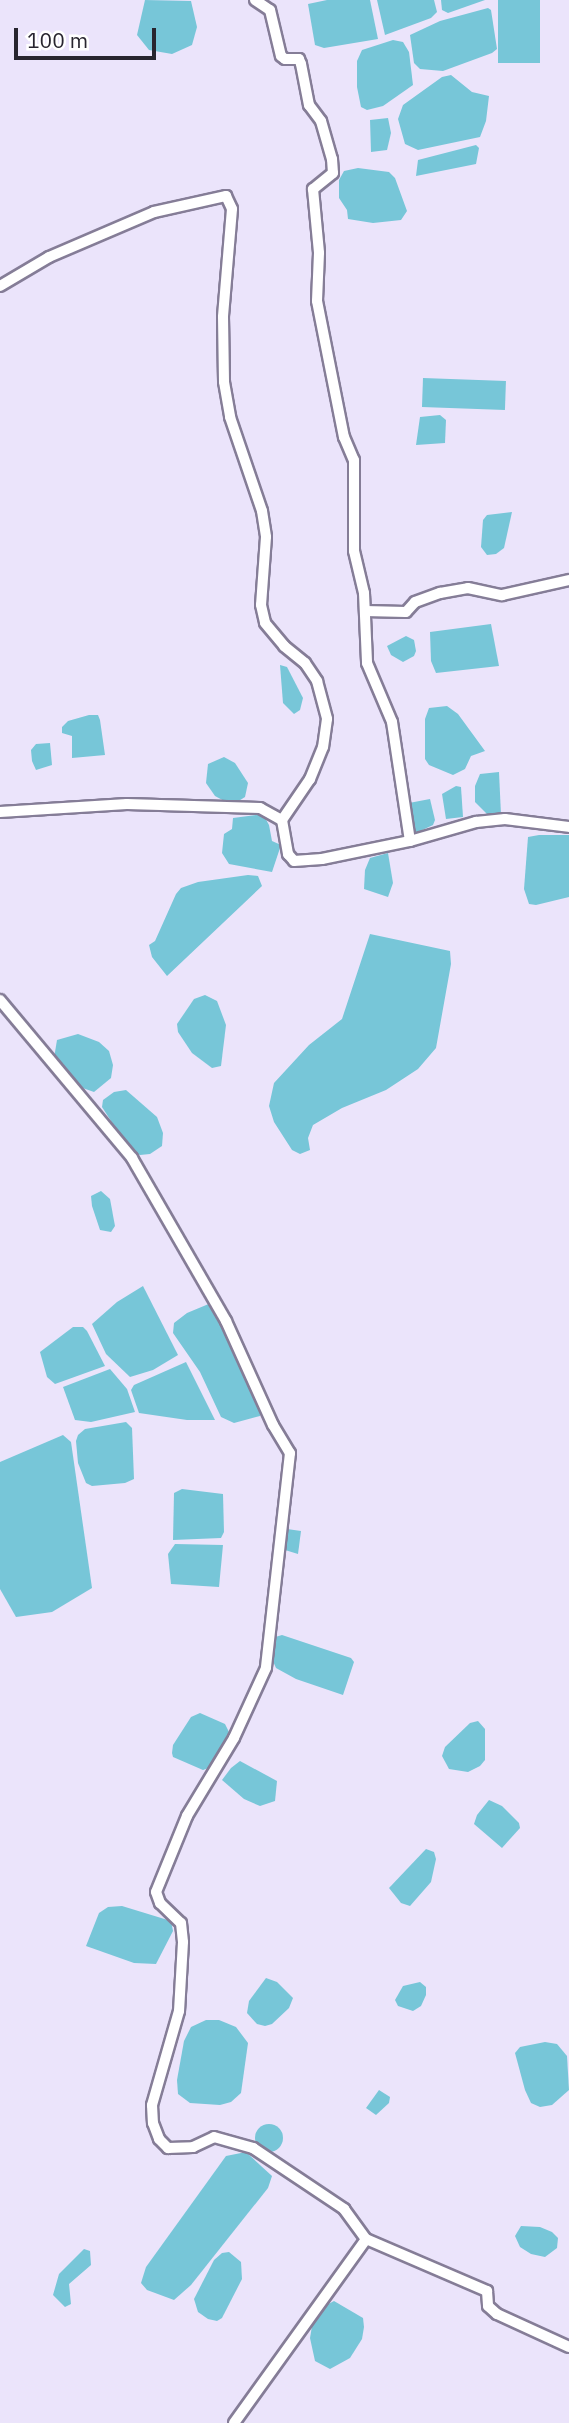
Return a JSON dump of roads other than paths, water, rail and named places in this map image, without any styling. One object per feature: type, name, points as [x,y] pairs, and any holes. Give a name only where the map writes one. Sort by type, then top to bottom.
[{"type":"street","points":[[255,0],[270,10],[281,56],[285,59],[299,59],[309,105],[321,121],[332,159],[333,173],[313,190],[319,253],[317,301],[344,437],[354,460],[354,551],[365,611],[367,663],[392,722],[410,841]]},
{"type":"street","points":[[0,286],[49,257],[154,212],[226,196],[232,209],[223,305],[224,382],[230,417],[262,511],[267,537],[261,605],[265,623],[284,646],[306,663],[317,681],[327,719],[323,747],[310,779],[282,820],[288,855],[294,861],[322,859],[410,841],[476,822],[505,820],[569,827]]},
{"type":"street","points":[[365,611],[406,612],[415,602],[440,593],[468,588],[502,594],[569,580]]},
{"type":"street","points":[[0,812],[127,804],[260,808],[282,820]]},
{"type":"street","points":[[0,1000],[131,1158],[226,1321],[273,1425],[290,1453],[266,1668],[234,1738],[187,1816],[156,1892],[160,1903],[181,1923],[183,1942],[179,2011],[152,2105],[153,2123],[159,2139],[168,2148],[193,2147],[214,2137],[253,2148],[344,2209],[366,2239],[487,2291],[488,2306],[498,2314],[569,2347]]},
{"type":"street","points":[[234,2423],[366,2239]]},
{"type":"water","points":[[145,0],[191,1],[197,27],[192,45],[172,54],[149,50],[137,35]]},
{"type":"water","points":[[327,0],[370,0],[378,39],[324,48],[315,45],[308,4]]},
{"type":"water","points":[[377,0],[434,0],[437,12],[431,18],[385,35]]},
{"type":"water","points":[[441,0],[485,0],[448,13],[442,10]]},
{"type":"water","points":[[498,0],[540,0],[540,63],[498,63]]},
{"type":"water","points":[[488,8],[491,10],[497,49],[492,53],[443,71],[420,69],[414,63],[410,35],[440,21]]},
{"type":"water","points":[[393,40],[403,42],[409,52],[413,85],[383,106],[367,110],[361,107],[357,87],[357,61],[362,50]]},
{"type":"water","points":[[451,75],[472,92],[489,96],[486,121],[480,137],[418,150],[405,144],[398,119],[403,105],[442,77]]},
{"type":"water","points":[[388,118],[391,133],[387,150],[371,152],[370,120]]},
{"type":"water","points":[[476,145],[479,148],[476,164],[416,176],[418,160]]},
{"type":"water","points":[[358,168],[389,172],[395,178],[407,211],[401,220],[373,223],[348,219],[347,210],[339,198],[339,180],[344,171]]},
{"type":"water","points":[[423,378],[506,381],[505,410],[422,407]]},
{"type":"water","points":[[440,415],[446,420],[445,443],[416,445],[420,417]]},
{"type":"water","points":[[512,512],[504,548],[496,554],[487,555],[481,547],[483,520],[487,515]]},
{"type":"water","points":[[491,624],[499,666],[436,673],[431,661],[430,632]]},
{"type":"water","points":[[406,636],[414,640],[416,651],[414,656],[403,662],[391,655],[387,646]]},
{"type":"water","points":[[280,665],[287,667],[303,698],[300,710],[294,714],[283,703]]},
{"type":"water","points":[[447,706],[458,714],[485,751],[471,756],[465,769],[453,775],[429,765],[425,759],[425,719],[429,708]]},
{"type":"water","points":[[98,715],[100,720],[105,755],[72,758],[72,736],[62,733],[62,727],[68,721]]},
{"type":"water","points":[[50,743],[52,765],[36,770],[31,750],[36,744]]},
{"type":"water","points":[[224,757],[235,763],[248,783],[245,797],[237,802],[228,803],[215,796],[206,783],[208,764]]},
{"type":"water","points":[[499,772],[501,815],[488,815],[475,802],[475,786],[480,774]]},
{"type":"water","points":[[456,786],[461,787],[463,817],[446,819],[442,794]]},
{"type":"water","points":[[430,799],[435,820],[433,825],[416,833],[411,829],[409,803]]},
{"type":"water","points":[[263,814],[269,825],[272,841],[281,845],[272,872],[229,864],[222,853],[224,834],[232,829],[233,818]]},
{"type":"water","points":[[569,835],[569,897],[536,905],[529,904],[524,889],[528,837]]},
{"type":"water","points":[[388,853],[393,883],[388,897],[364,889],[365,870],[370,858]]},
{"type":"water","points":[[258,876],[262,886],[167,976],[152,957],[149,945],[155,941],[176,894],[181,888],[198,882]]},
{"type":"water","points":[[370,934],[450,951],[451,964],[436,1048],[418,1069],[386,1090],[342,1108],[313,1125],[308,1138],[310,1150],[300,1154],[292,1150],[274,1122],[269,1106],[274,1083],[309,1045],[342,1019]]},
{"type":"water","points":[[205,995],[217,1001],[226,1025],[221,1066],[212,1068],[192,1053],[178,1032],[177,1024],[194,999]]},
{"type":"water","points":[[78,1034],[99,1042],[109,1051],[113,1065],[111,1078],[94,1092],[77,1086],[54,1058],[57,1040]]},
{"type":"water","points":[[126,1090],[157,1117],[163,1133],[162,1146],[150,1154],[140,1155],[129,1149],[102,1107],[103,1100],[114,1092]]},
{"type":"water","points":[[101,1191],[110,1199],[115,1226],[111,1232],[100,1230],[92,1206],[91,1196]]},
{"type":"water","points":[[143,1286],[178,1355],[153,1370],[130,1377],[106,1354],[92,1324],[117,1302]]},
{"type":"water","points":[[211,1303],[261,1410],[260,1416],[234,1423],[221,1417],[200,1372],[173,1333],[174,1323],[187,1313]]},
{"type":"water","points":[[73,1327],[83,1327],[87,1331],[105,1366],[55,1384],[47,1377],[40,1352]]},
{"type":"water","points":[[186,1362],[215,1420],[187,1420],[139,1413],[131,1390],[134,1385]]},
{"type":"water","points":[[110,1369],[127,1389],[135,1412],[91,1422],[75,1420],[63,1387]]},
{"type":"water","points":[[126,1422],[132,1428],[134,1479],[125,1483],[92,1486],[86,1483],[78,1463],[78,1435],[85,1429]]},
{"type":"water","points":[[63,1435],[71,1442],[92,1588],[52,1612],[16,1617],[0,1589],[0,1462]]},
{"type":"water","points":[[182,1489],[223,1494],[224,1532],[221,1538],[173,1540],[174,1493]]},
{"type":"water","points":[[287,1529],[301,1531],[298,1554],[285,1550]]},
{"type":"water","points":[[175,1544],[223,1545],[219,1587],[171,1584],[168,1554]]},
{"type":"water","points":[[282,1635],[351,1658],[354,1662],[343,1695],[296,1679],[276,1668],[272,1659],[272,1638]]},
{"type":"water","points":[[200,1713],[225,1724],[229,1732],[211,1767],[203,1770],[173,1757],[172,1753],[173,1745],[191,1717]]},
{"type":"water","points":[[478,1721],[485,1729],[485,1760],[468,1772],[449,1769],[442,1756],[445,1747],[470,1723]]},
{"type":"water","points":[[240,1761],[277,1781],[275,1801],[260,1806],[244,1799],[222,1780]]},
{"type":"water","points":[[489,1800],[502,1806],[519,1823],[520,1828],[502,1848],[474,1824],[477,1815]]},
{"type":"water","points":[[426,1849],[434,1852],[436,1859],[431,1882],[410,1906],[401,1903],[389,1888]]},
{"type":"water","points":[[122,1906],[171,1921],[173,1931],[156,1964],[134,1963],[86,1946],[99,1913],[108,1907]]},
{"type":"water","points":[[266,1978],[277,1982],[293,1998],[289,2008],[272,2024],[265,2026],[257,2024],[247,2013],[249,2001]]},
{"type":"water","points":[[420,1982],[426,1987],[421,2006],[413,2011],[398,2006],[395,2000],[403,1986]]},
{"type":"water","points":[[206,2020],[219,2020],[236,2027],[248,2043],[241,2093],[231,2102],[220,2105],[190,2103],[178,2094],[177,2080],[184,2041],[191,2027]]},
{"type":"water","points":[[545,2042],[557,2044],[567,2056],[569,2090],[552,2105],[540,2107],[531,2103],[515,2053],[520,2047]]},
{"type":"water","points":[[379,2090],[390,2097],[389,2103],[376,2115],[366,2108]]},
{"type":"water","points":[[269,2124],[279,2128],[283,2138],[279,2148],[269,2152],[259,2148],[255,2138],[259,2128]]},
{"type":"water","points":[[246,2152],[272,2176],[268,2188],[191,2285],[174,2300],[147,2290],[141,2283],[146,2267],[226,2156]]},
{"type":"water","points":[[521,2226],[540,2227],[552,2232],[558,2238],[557,2248],[545,2257],[531,2254],[520,2247],[515,2236]]},
{"type":"water","points":[[84,2249],[90,2251],[91,2265],[69,2284],[71,2304],[65,2307],[53,2295],[59,2274]]},
{"type":"water","points":[[229,2252],[241,2262],[242,2279],[222,2318],[217,2321],[208,2319],[198,2312],[194,2299],[214,2260],[222,2253]]},
{"type":"water","points":[[334,2301],[363,2318],[364,2327],[362,2339],[350,2358],[330,2369],[315,2361],[310,2338],[312,2326],[321,2308]]}]
